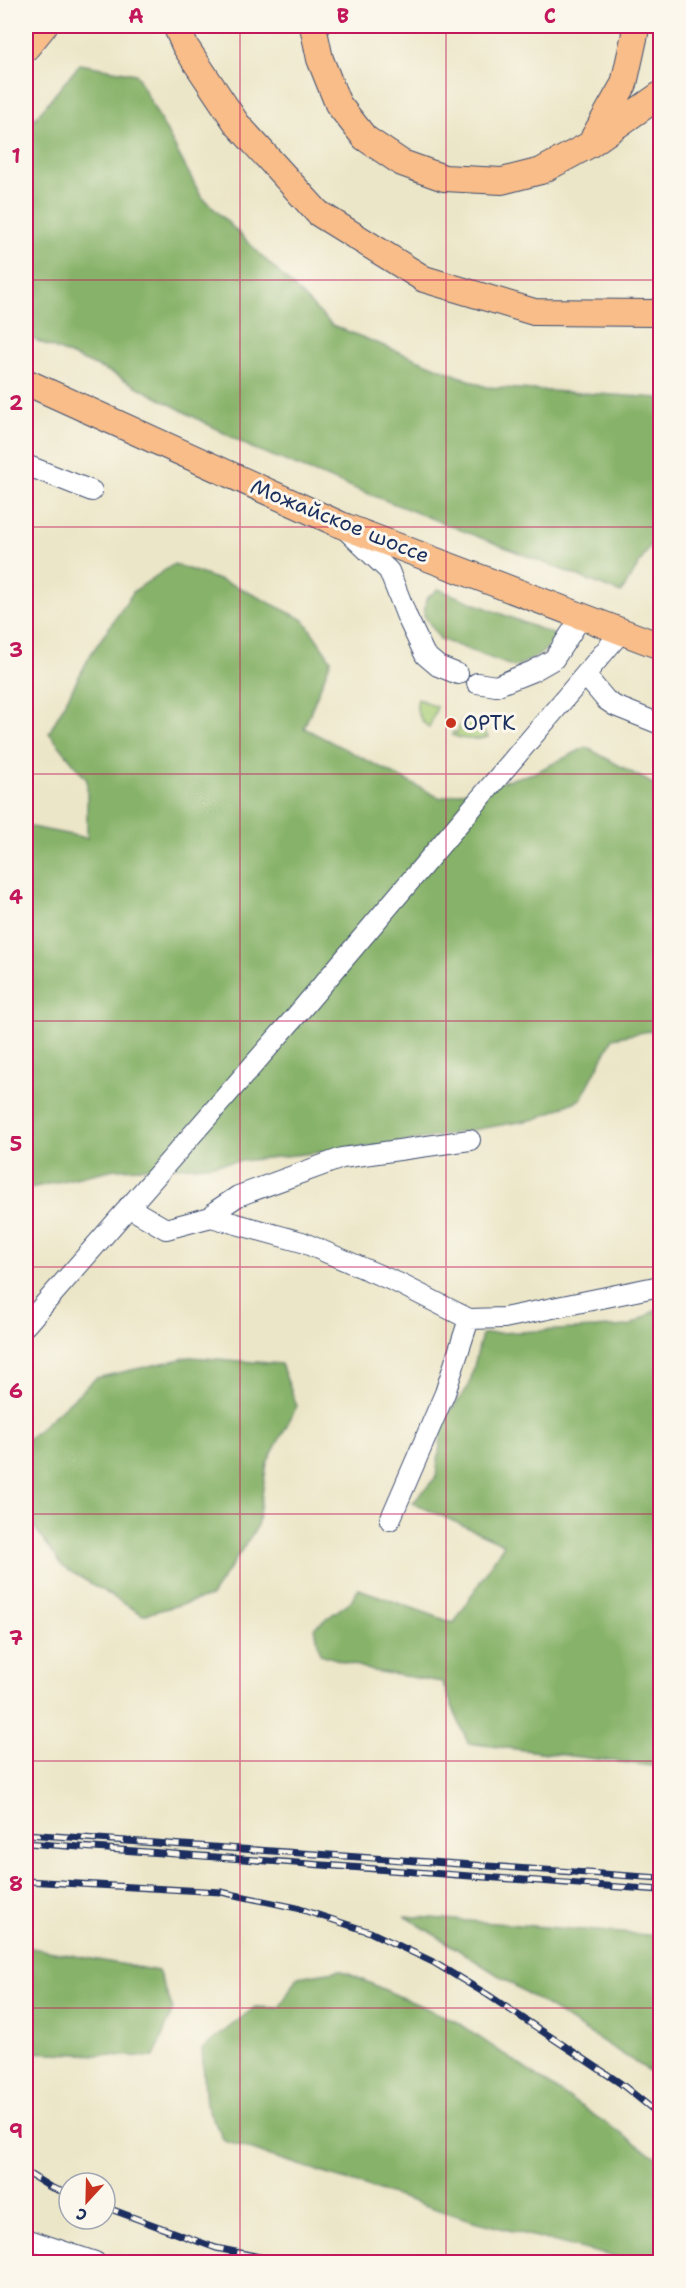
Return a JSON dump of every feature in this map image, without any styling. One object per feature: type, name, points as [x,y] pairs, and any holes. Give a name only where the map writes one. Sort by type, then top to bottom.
[{"type":"main road","points":[[26,48],[44,26]]},
{"type":"main road","points":[[176,26],[185,46],[237,124],[318,213],[424,279],[534,312],[660,311]]},
{"type":"main road","points":[[313,26],[320,59],[338,104],[365,138],[402,164],[444,178],[502,181],[542,171],[589,145],[660,95]]},
{"type":"main road","points":[[589,145],[624,84],[635,34],[634,26]]},
{"type":"main road","name":"Можайское шоссе","points":[[26,382],[341,525],[660,646]]},
{"type":"street","points":[[26,465],[92,491]]},
{"type":"street","points":[[341,525],[389,571],[425,655],[438,666],[458,675]]},
{"type":"street","points":[[477,682],[496,686],[532,672],[554,658],[582,616]]},
{"type":"street","points":[[26,1324],[295,1017],[622,631]]},
{"type":"street","points":[[585,675],[606,700],[615,706],[660,724]]},
{"type":"street","points":[[211,1217],[217,1210],[238,1196],[342,1158],[470,1140]]},
{"type":"street","points":[[128,1207],[166,1229],[211,1217],[302,1242],[398,1283],[469,1319],[504,1318],[660,1286]]},
{"type":"street","points":[[390,1520],[445,1393],[469,1319]]},
{"type":"street","points":[[26,2238],[96,2262]]},
{"type":"green space","points":[[80,64],[136,74],[201,196],[332,325],[486,387],[660,398],[660,538],[652,543],[621,593],[252,448],[112,373],[26,336],[26,129]]},
{"type":"green space","points":[[174,564],[236,586],[304,620],[331,660],[304,728],[440,798],[534,773],[586,747],[660,788],[660,1029],[613,1038],[581,1099],[536,1119],[393,1144],[196,1166],[115,1169],[26,1189],[26,826],[87,838],[87,780],[49,733],[91,654],[134,591]]},
{"type":"green space","points":[[438,589],[555,635],[544,651],[533,659],[514,667],[440,639],[424,615],[426,599]]},
{"type":"green space","points":[[418,699],[437,707],[429,728],[419,715]]},
{"type":"green space","points":[[462,720],[478,722],[488,737],[470,739],[452,735],[453,732],[457,733]]},
{"type":"green space","points":[[660,1307],[660,1767],[468,1743],[442,1682],[373,1671],[320,1654],[315,1627],[351,1601],[359,1589],[454,1623],[504,1544],[413,1503],[436,1477],[443,1421],[469,1386],[482,1334],[630,1326]]},
{"type":"green space","points":[[190,1357],[281,1364],[297,1406],[267,1463],[257,1527],[211,1596],[143,1615],[63,1567],[30,1521],[26,1511],[26,1441],[96,1378]]},
{"type":"green space","points":[[405,1916],[660,1936],[660,2078]]},
{"type":"green space","points":[[26,1947],[158,1971],[173,2009],[154,2057],[26,2052]]},
{"type":"green space","points":[[340,1970],[455,2021],[660,2160],[660,2262],[634,2262],[477,2222],[224,2141],[206,2105],[202,2049],[255,2007],[279,2008],[298,1977]]},
{"type":"railway","points":[[26,1834],[660,1878]]},
{"type":"railway","points":[[26,1843],[660,1890]]},
{"type":"railway","points":[[26,1881],[221,1892],[297,1908],[370,1932],[433,1962],[488,1995],[620,2083],[660,2115]]},
{"type":"railway","points":[[26,2172],[57,2190]]},
{"type":"railway","points":[[117,2211],[216,2248],[284,2262]]},
{"type":"place","name":"ОРТК","points":[[451,723]]}]
